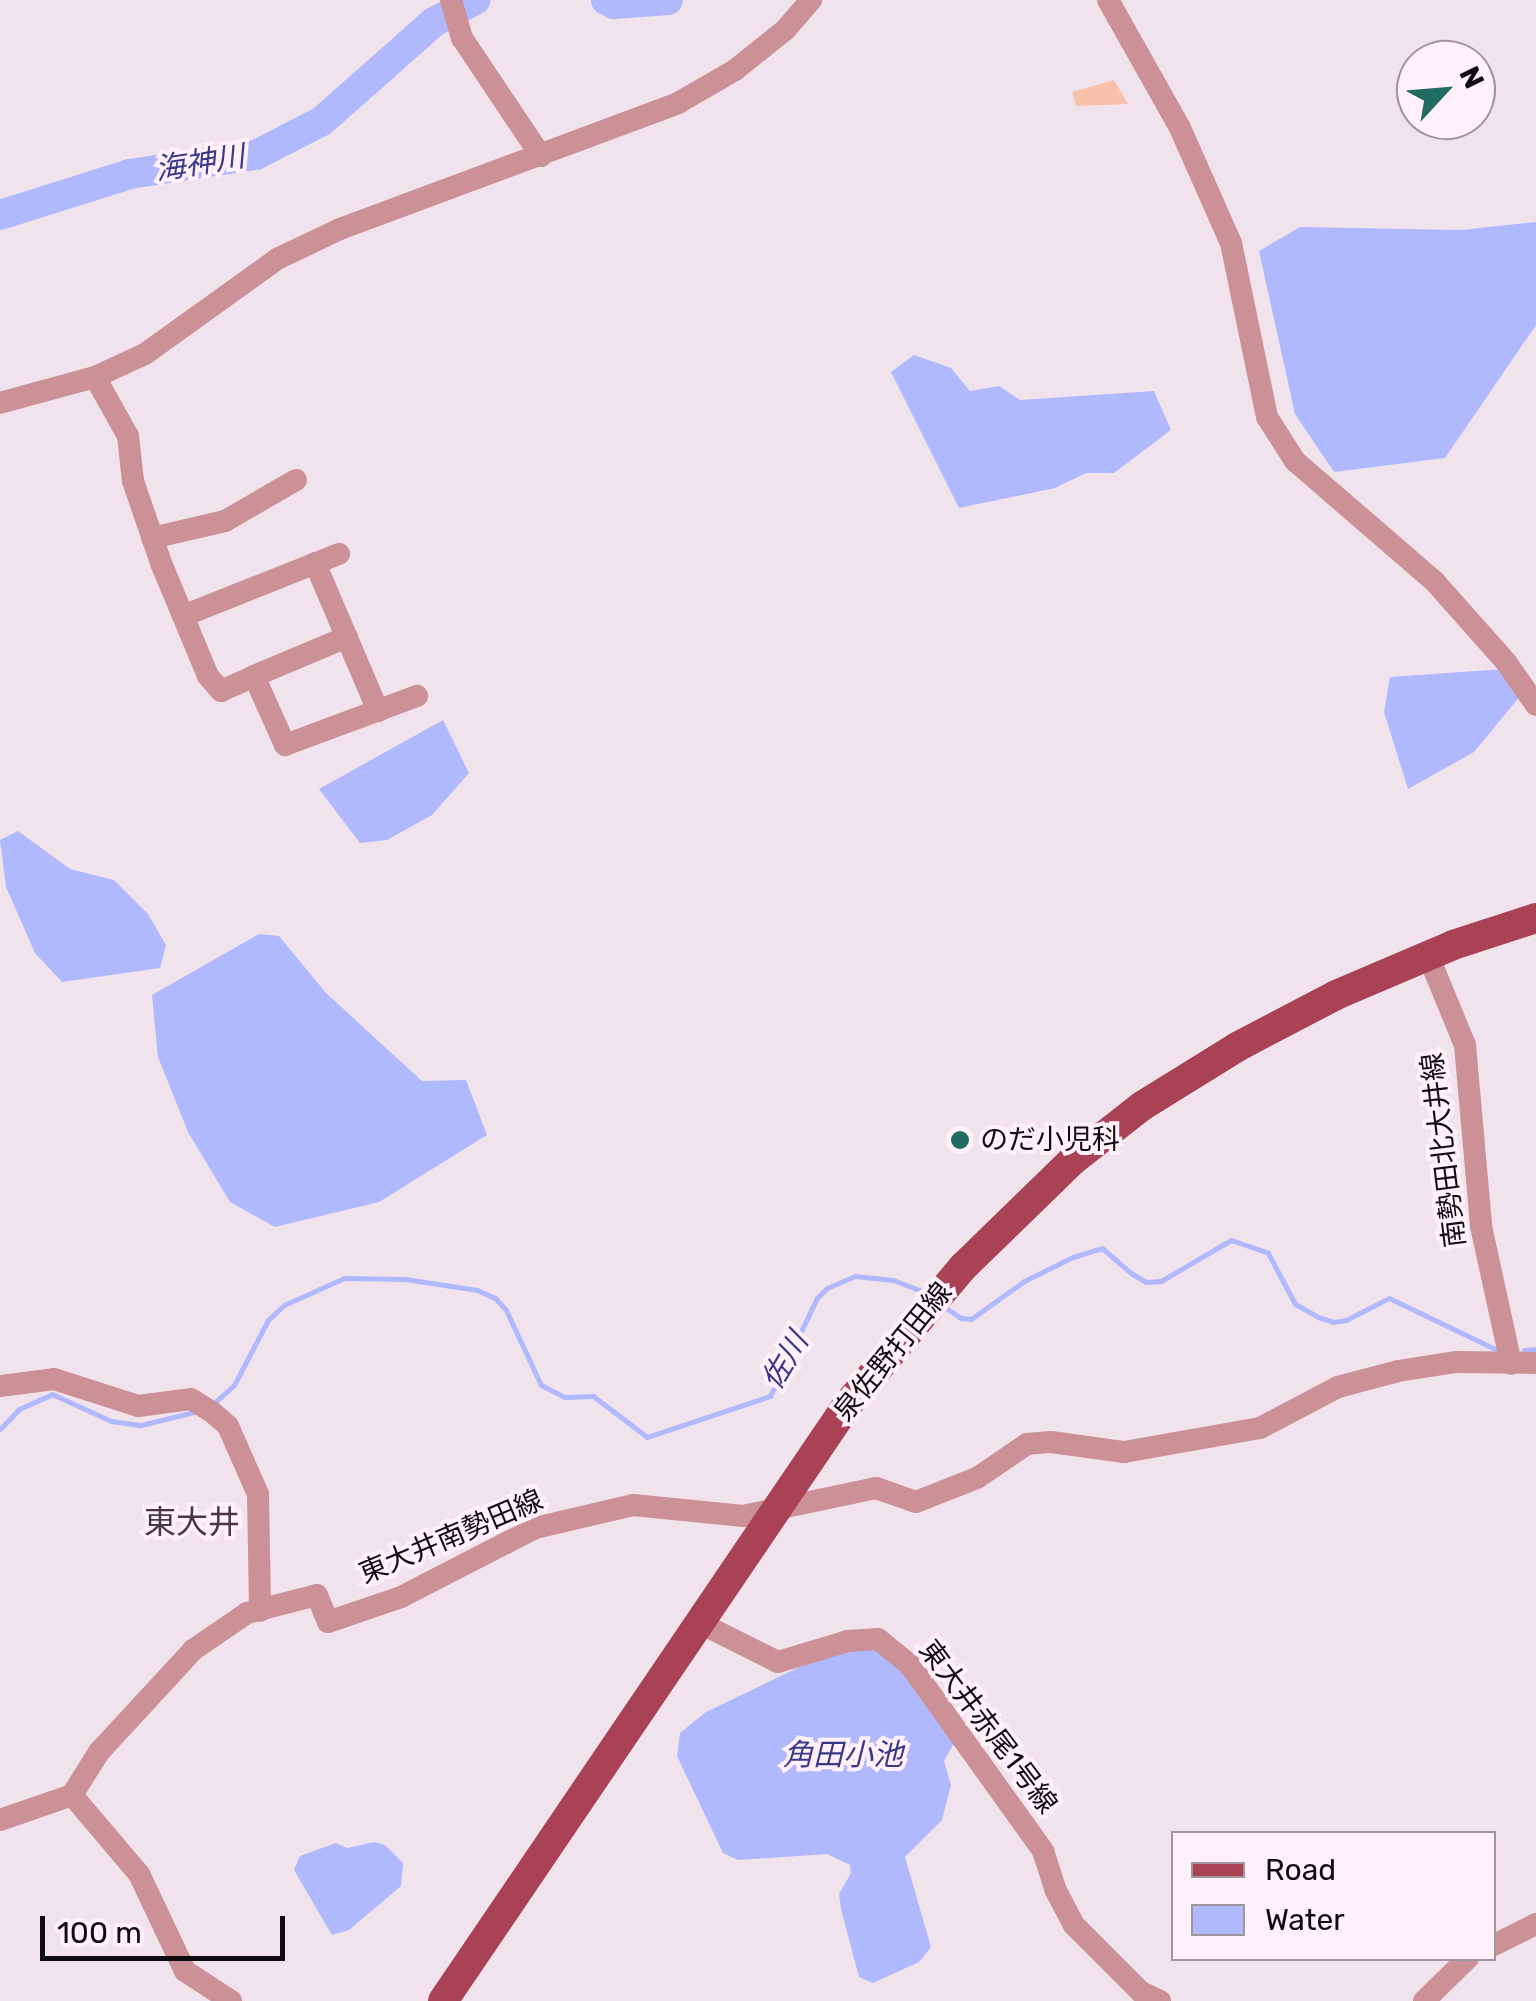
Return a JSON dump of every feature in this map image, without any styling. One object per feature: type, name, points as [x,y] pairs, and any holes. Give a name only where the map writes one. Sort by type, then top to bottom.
[{"type":"main road","name":"泉佐野打田線","points":[[443,2001],[848,1404],[933,1299],[1072,1161],[1142,1106],[1237,1047],[1336,995],[1428,956],[1536,918]]},
{"type":"street","points":[[451,0],[458,28],[542,156]]},
{"type":"street","points":[[0,403],[94,377],[144,354],[276,258],[340,229],[678,103],[735,70],[785,30],[811,0]]},
{"type":"street","points":[[1108,0],[1180,128],[1231,243],[1267,417],[1295,461],[1435,582],[1506,662],[1536,704]]},
{"type":"street","points":[[94,377],[128,436],[133,481],[152,538],[208,676],[221,690],[347,637]]},
{"type":"street","points":[[152,538],[224,521],[296,480]]},
{"type":"street","points":[[183,616],[338,554]]},
{"type":"street","points":[[316,563],[378,710]]},
{"type":"street","points":[[254,676],[286,745],[417,696]]},
{"type":"street","name":"南勢田北大井線","points":[[1428,956],[1465,1045],[1482,1226],[1509,1354]]},
{"type":"street","name":"東大井南勢田線","points":[[72,1794],[100,1752],[193,1650],[247,1613],[317,1595],[328,1622],[401,1597],[536,1528],[633,1505],[744,1516],[876,1488],[916,1502],[977,1478],[1027,1444],[1051,1442],[1124,1452],[1260,1428],[1338,1387],[1398,1371],[1509,1354],[1536,1363]]},
{"type":"street","points":[[0,1386],[54,1379],[138,1406],[205,1407],[228,1426],[258,1494],[260,1611]]},
{"type":"street","name":"東大井赤尾1号線","points":[[698,1622],[778,1662],[848,1641],[878,1639],[910,1666],[1044,1851],[1055,1890],[1074,1925],[1142,1992],[1160,2001]]},
{"type":"street","points":[[0,1820],[72,1794],[139,1874],[185,1971],[231,2001]]},
{"type":"street","points":[[1496,1944],[1536,1924]]},
{"type":"street","points":[[1424,2001],[1465,1961]]},
{"type":"shaded area","points":[[1114,80],[1128,104],[1076,106],[1072,92]]},
{"type":"water","points":[[1536,222],[1536,325],[1445,458],[1334,472],[1295,414],[1259,251],[1300,227],[1461,230]]},
{"type":"water","points":[[914,355],[951,368],[970,391],[999,386],[1020,400],[1154,391],[1171,430],[1114,473],[1086,473],[1055,488],[959,508],[891,372]]},
{"type":"water","points":[[1505,669],[1521,695],[1474,752],[1408,789],[1384,712],[1390,677]]},
{"type":"water","points":[[443,720],[469,773],[432,815],[387,840],[360,843],[319,789]]},
{"type":"water","points":[[18,831],[70,869],[114,880],[148,914],[166,945],[160,968],[62,982],[35,953],[6,887],[0,840]]},
{"type":"water","points":[[259,934],[279,936],[326,993],[422,1081],[466,1080],[487,1135],[379,1202],[275,1227],[230,1202],[188,1132],[158,1057],[152,995]]},
{"type":"water","name":"角田小池","points":[[864,1646],[881,1651],[911,1677],[954,1743],[944,1761],[951,1785],[942,1820],[905,1857],[931,1947],[919,1962],[873,1983],[859,1977],[841,1909],[839,1894],[851,1873],[850,1865],[827,1854],[738,1860],[723,1853],[677,1756],[680,1733],[706,1712],[833,1651]]},
{"type":"water","points":[[375,1842],[385,1845],[403,1863],[401,1886],[349,1930],[332,1935],[294,1870],[300,1856],[336,1843],[347,1848]]},
{"type":"waterway","name":"海神川","points":[[0,215],[130,174],[256,155],[322,121],[434,22],[475,0]]},
{"type":"waterway","name":"海神川","points":[[606,0],[614,4],[668,0]]},
{"type":"waterway","name":"佐川","points":[[943,1306],[961,1318],[971,1319],[1024,1281],[1073,1257],[1102,1248],[1146,1282],[1161,1281],[1231,1240],[1268,1253],[1295,1304],[1318,1317],[1333,1322],[1346,1320],[1389,1298],[1497,1350]]},
{"type":"waterway","name":"佐川","points":[[213,1404],[234,1385],[268,1320],[284,1305],[344,1278],[405,1279],[477,1290],[495,1298],[506,1310],[541,1385],[565,1397],[593,1396],[647,1437],[770,1396],[817,1298],[827,1288],[855,1276],[893,1280],[927,1293]]},
{"type":"waterway","name":"佐川","points":[[1524,1350],[1536,1349]]},
{"type":"waterway","name":"佐川","points":[[0,1429],[19,1409],[52,1394],[111,1421],[141,1425],[194,1412]]},
{"type":"place","name":"のだ小児科","points":[[960,1140]]},
{"type":"district","name":"東大井","points":[[192,1522]]}]
